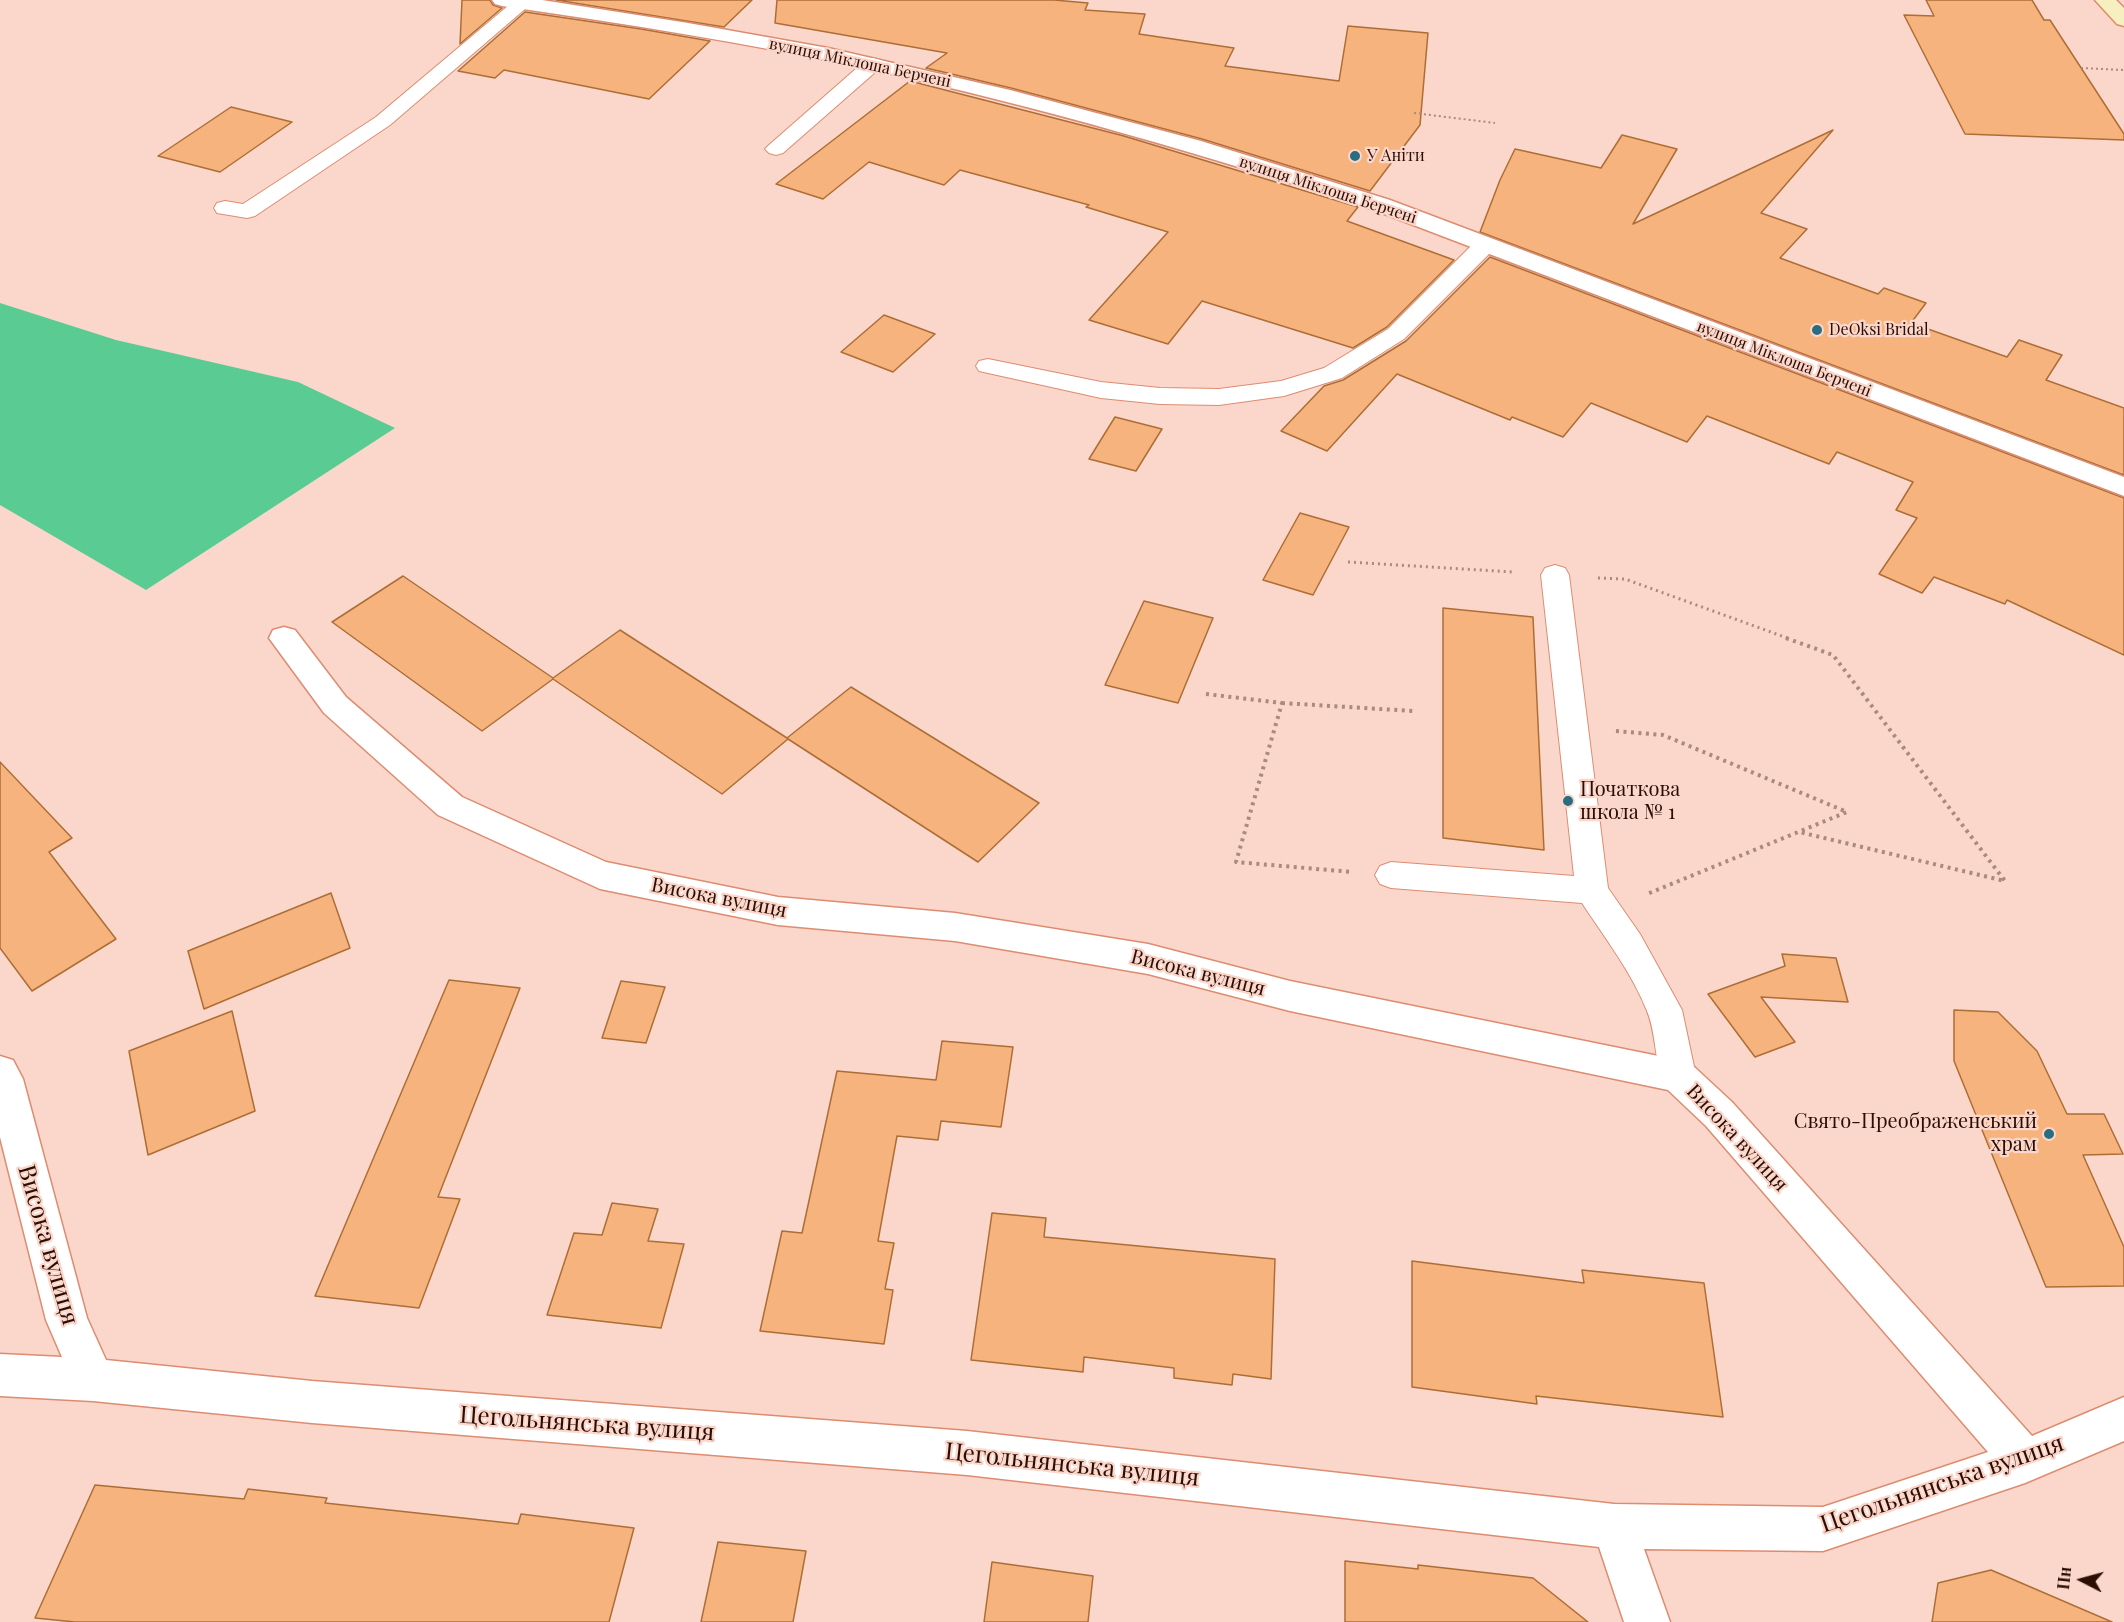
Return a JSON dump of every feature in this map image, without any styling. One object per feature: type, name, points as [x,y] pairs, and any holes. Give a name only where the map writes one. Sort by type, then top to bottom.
[{"type":"main road","points":[[2105,0],[2124,20]]},
{"type":"street","name":"вулиця Міклоша Берчені","points":[[513,2],[746,39],[873,64],[1042,104],[1199,148],[1382,205],[2124,487]]},
{"type":"street","name":"Висока вулиця","points":[[284,638],[335,705],[450,806],[600,875],[778,911],[955,927],[1137,957],[1290,996],[1678,1076],[1719,1114],[2025,1461]]},
{"type":"street","name":"Висока вулиця","points":[[0,1072],[4,1079],[67,1320],[93,1380]]},
{"type":"street","name":"Цегольнянська вулиця","points":[[0,1375],[93,1380],[312,1402],[967,1453],[1614,1526],[1823,1529],[2025,1461],[2124,1419]]},
{"type":"street","points":[[1614,1526],[1647,1622]]},
{"type":"lane","points":[[225,208],[247,211],[383,122],[513,2]]},
{"type":"lane","points":[[776,149],[873,64]]},
{"type":"lane","points":[[988,366],[1101,390],[1160,396],[1219,397],[1284,388],[1333,373],[1396,334],[1485,245]]},
{"type":"lane","points":[[1555,575],[1592,891],[1628,944],[1665,1010],[1678,1076]]},
{"type":"lane","points":[[1391,875],[1592,891]]},
{"type":"path","points":[[2081,68],[2124,70]]},
{"type":"path","points":[[1414,113],[1495,123]]},
{"type":"path","points":[[1348,562],[1625,579],[1833,656],[2005,881],[1799,832]]},
{"type":"path","points":[[1206,694],[1282,703],[1413,711]]},
{"type":"path","points":[[1282,703],[1236,862],[1391,875]]},
{"type":"path","points":[[1573,727],[1663,735],[1847,813],[1643,896],[1592,891]]},
{"type":"green space","points":[[0,303],[116,340],[298,382],[395,428],[146,590],[0,505]]},
{"type":"building","points":[[462,0],[490,0],[493,5],[502,8],[460,44]]},
{"type":"building","points":[[556,0],[752,0],[724,27]]},
{"type":"building","points":[[777,0],[1054,0],[1088,3],[1085,10],[1145,14],[1139,34],[1234,48],[1225,66],[1339,81],[1348,26],[1428,33],[1420,125],[1370,191],[1202,139],[1011,88],[926,68],[947,53],[775,23]]},
{"type":"building","points":[[1926,0],[2032,0],[2044,20],[2050,20],[2124,134],[2124,140],[1965,134],[1904,15],[1934,16]]},
{"type":"building","points":[[525,12],[710,41],[649,99],[504,70],[495,78],[458,71]]},
{"type":"building","points":[[910,81],[1124,136],[1358,207],[1347,221],[1454,260],[1387,327],[1353,348],[1202,301],[1168,344],[1089,320],[1168,232],[1086,207],[1089,205],[960,170],[944,185],[869,162],[823,199],[776,184]]},
{"type":"building","points":[[231,107],[292,122],[220,172],[158,156]]},
{"type":"building","points":[[1833,130],[1761,213],[1807,229],[1780,258],[1878,294],[1884,288],[1926,303],[1911,323],[2007,357],[2019,340],[2062,355],[2046,380],[2124,408],[2124,475],[1480,232],[1515,149],[1601,168],[1622,135],[1677,149],[1633,224]]},
{"type":"building","points":[[1490,257],[2124,498],[2124,655],[2007,600],[2005,604],[1934,577],[1922,593],[1879,574],[1917,518],[1896,510],[1913,482],[1837,452],[1829,464],[1707,416],[1687,442],[1591,403],[1563,437],[1512,417],[1510,420],[1397,374],[1327,451],[1281,431],[1324,386],[1343,380],[1406,341]]},
{"type":"building","points":[[884,315],[935,334],[893,372],[841,352]]},
{"type":"building","points":[[1115,417],[1162,429],[1136,471],[1089,459]]},
{"type":"building","points":[[1300,513],[1349,527],[1313,595],[1263,580]]},
{"type":"building","points":[[403,576],[553,678],[620,630],[787,738],[851,687],[1039,803],[978,862],[788,739],[722,794],[553,679],[482,731],[332,622]]},
{"type":"building","points":[[1144,601],[1213,618],[1178,703],[1105,685]]},
{"type":"building","points":[[1443,608],[1533,617],[1544,850],[1443,838]]},
{"type":"building","points":[[0,762],[72,838],[49,852],[116,939],[32,991],[0,948]]},
{"type":"building","points":[[331,893],[350,948],[204,1009],[188,951]]},
{"type":"building","points":[[1782,954],[1836,958],[1848,1002],[1761,997],[1795,1042],[1755,1057],[1708,994],[1785,966]]},
{"type":"building","points":[[449,980],[520,988],[438,1197],[460,1199],[419,1308],[315,1296]]},
{"type":"building","points":[[621,981],[665,987],[646,1043],[602,1038]]},
{"type":"building","name":"Свято-Преображенський храм","points":[[1954,1010],[1998,1012],[2037,1051],[2067,1114],[2104,1114],[2123,1154],[2083,1155],[2124,1247],[2124,1286],[2046,1287],[1954,1061]]},
{"type":"building","points":[[232,1011],[255,1111],[148,1155],[129,1051]]},
{"type":"building","points":[[942,1041],[1013,1047],[1001,1127],[941,1121],[938,1140],[897,1136],[878,1241],[894,1243],[885,1289],[893,1290],[884,1344],[760,1331],[782,1231],[802,1233],[837,1071],[936,1080]]},
{"type":"building","points":[[612,1203],[658,1209],[648,1241],[684,1244],[661,1328],[547,1315],[574,1233],[602,1235]]},
{"type":"building","points":[[992,1213],[1046,1218],[1044,1237],[1275,1259],[1271,1379],[1233,1374],[1232,1385],[1174,1378],[1174,1368],[1084,1357],[1083,1372],[971,1360]]},
{"type":"building","points":[[1412,1261],[1584,1283],[1582,1270],[1704,1283],[1723,1417],[1536,1396],[1537,1404],[1412,1387]]},
{"type":"building","points":[[95,1485],[244,1499],[248,1489],[327,1498],[325,1503],[518,1524],[521,1514],[634,1528],[609,1622],[75,1622],[35,1618]]},
{"type":"building","points":[[718,1542],[806,1551],[793,1622],[701,1622]]},
{"type":"building","points":[[1345,1561],[1418,1569],[1418,1565],[1533,1578],[1588,1622],[1345,1622]]},
{"type":"building","points":[[992,1562],[1093,1576],[1088,1622],[984,1622]]},
{"type":"building","points":[[1991,1570],[2112,1622],[1932,1622],[1938,1583]]},
{"type":"place","name":"У Аніти","points":[[1355,156]]},
{"type":"place","name":"DeOksi Bridal","points":[[1817,330]]},
{"type":"place","name":"Початкова школа № 1","points":[[1568,801]]},
{"type":"place","name":"Свято-Преображенський храм","points":[[2049,1134]]}]
